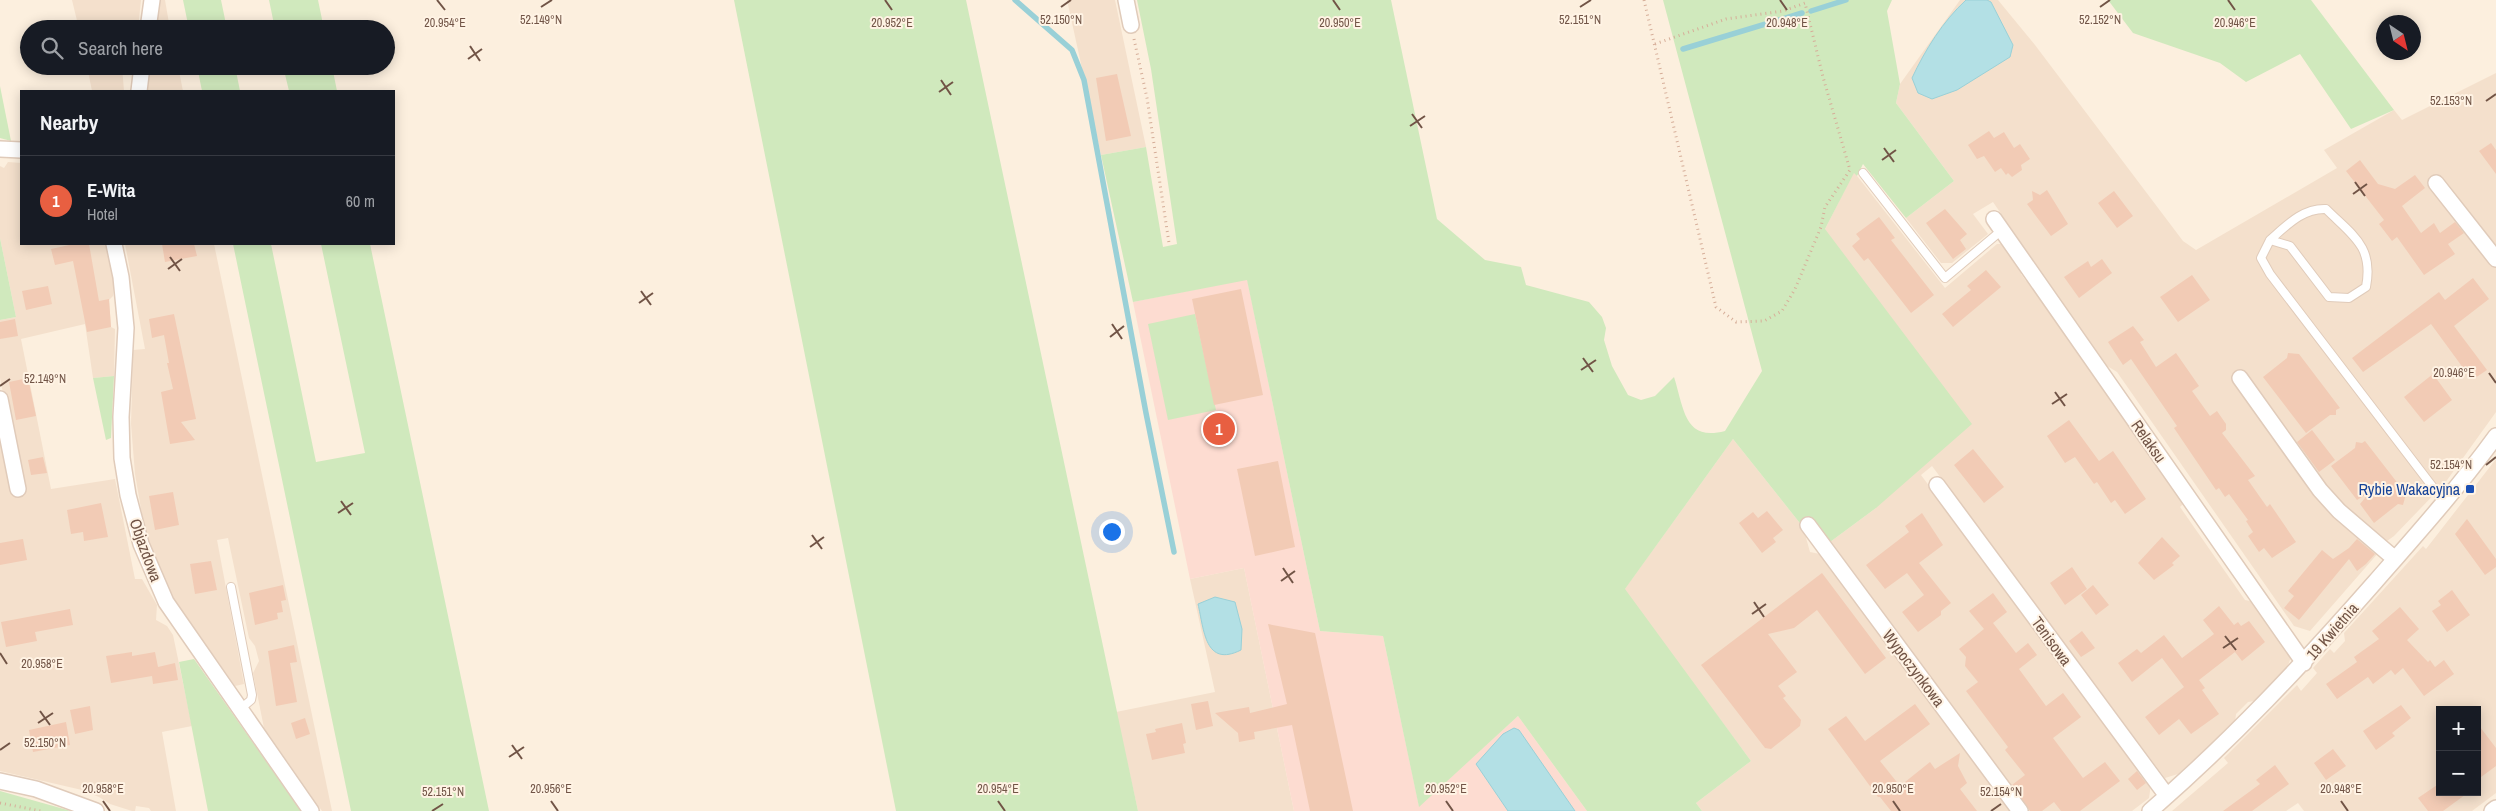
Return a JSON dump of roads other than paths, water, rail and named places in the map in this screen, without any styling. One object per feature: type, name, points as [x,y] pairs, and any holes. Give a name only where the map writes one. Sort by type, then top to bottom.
[{"type":"street","points":[[149,20],[152,0]]},
{"type":"street","points":[[1126,0],[1132,25]]},
{"type":"street","points":[[139,90],[141,75]]},
{"type":"street","points":[[0,149],[20,150]]},
{"type":"street","points":[[2436,183],[2496,259]]},
{"type":"street","name":"Relaksu","points":[[1998,225],[2304,663]]},
{"type":"street","name":"Objazdowa","points":[[114,245],[121,277],[126,328],[121,417],[122,458],[128,496],[141,544],[166,602],[239,710],[311,811]]},
{"type":"street","points":[[2240,378],[2320,490],[2339,511],[2395,559]]},
{"type":"street","points":[[0,399],[18,490]]},
{"type":"street","name":"19 Kwietnia","points":[[2150,811],[2232,738],[2304,663],[2444,503],[2496,436]]},
{"type":"street","name":"Tenisowa","points":[[1937,485],[2167,796]]},
{"type":"street","name":"Wypoczynkowa","points":[[1808,525],[2020,811]]},
{"type":"street","points":[[0,781],[36,789],[96,811]]},
{"type":"street","points":[[2492,811],[2496,808]]},
{"type":"lane","points":[[1862,173],[1945,278],[1998,225]]},
{"type":"lane","points":[[2270,240],[2290,246],[2329,297],[2350,298],[2366,287],[2370,269],[2364,248],[2326,209],[2312,209],[2290,223],[2270,240],[2261,258],[2270,274],[2444,503]]},
{"type":"lane","points":[[230,588],[252,695],[251,700],[239,710]]},
{"type":"water","points":[[1966,0],[1987,0],[1991,2],[2013,45],[2010,57],[1957,90],[1932,99],[1918,93],[1912,78],[1935,36]]},
{"type":"water","points":[[1215,597],[1235,602],[1242,629],[1241,650],[1229,654],[1220,654],[1208,644],[1198,604]]},
{"type":"water","points":[[1514,728],[1519,730],[1575,811],[1508,811],[1476,764],[1503,734]]},
{"type":"waterway","points":[[1015,0],[1072,50],[1084,80],[1174,552]]},
{"type":"waterway","points":[[1811,11],[1846,0]]},
{"type":"waterway","points":[[1683,49],[1802,13]]},
{"type":"place","name":"E-Wita","points":[[1219,429]]},
{"type":"place","name":"Rybie Wakacyjna","points":[[2470,489]]}]
